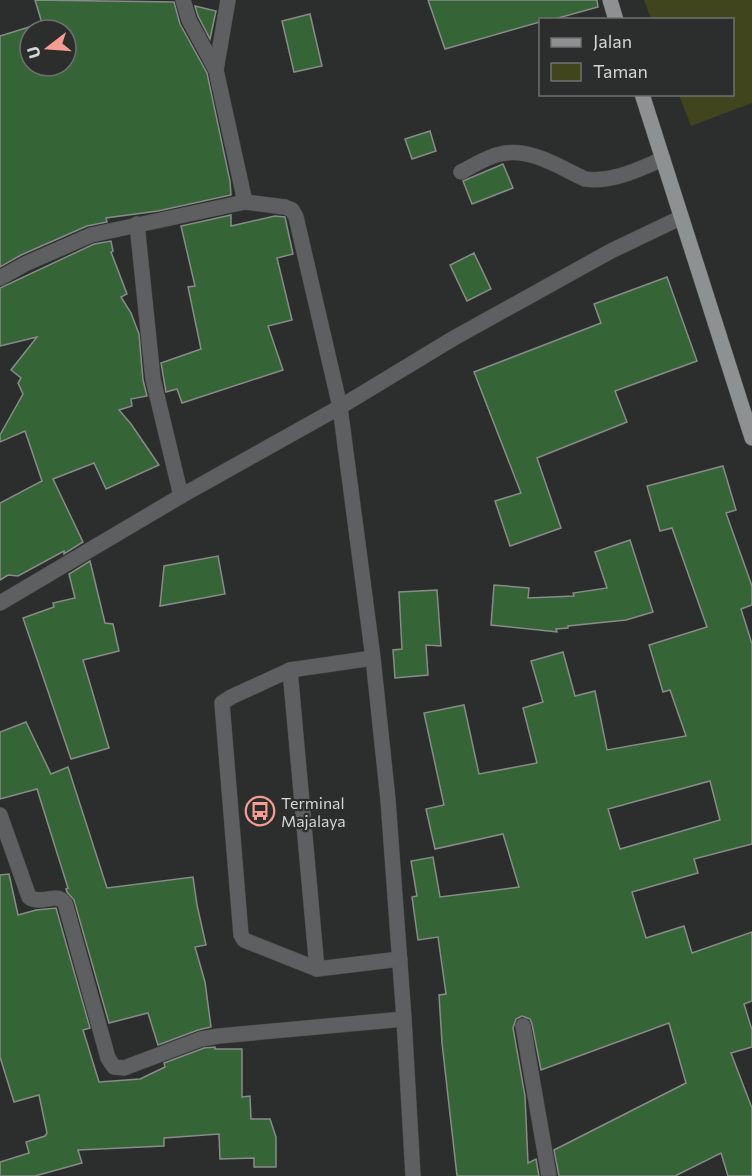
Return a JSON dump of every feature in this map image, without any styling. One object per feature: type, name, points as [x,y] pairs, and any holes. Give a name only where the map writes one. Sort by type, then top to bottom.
[{"type":"main road","points":[[610,0],[615,18]]},
{"type":"main road","points":[[643,96],[752,438]]},
{"type":"street","points":[[183,0],[189,20],[216,70],[245,202]]},
{"type":"street","points":[[216,70],[228,0]]},
{"type":"street","points":[[460,172],[498,154],[516,152],[531,154],[585,179],[593,180],[626,174],[663,159]]},
{"type":"street","points":[[0,278],[25,264],[91,235],[137,224],[245,202],[285,207],[292,210],[296,217],[340,408],[372,658],[388,800],[413,1176]]},
{"type":"street","points":[[0,603],[181,495],[340,408],[454,338],[611,251],[680,218]]},
{"type":"street","points":[[137,224],[153,379],[181,495]]},
{"type":"street","points":[[372,658],[290,670],[231,696],[224,701],[221,707],[241,935],[244,940],[317,969],[400,960]]},
{"type":"street","points":[[290,670],[317,969]]},
{"type":"street","points":[[0,815],[29,897],[39,901],[58,897],[65,903],[108,1058],[114,1067],[124,1068],[201,1039],[219,1036],[404,1019]]},
{"type":"street","points":[[523,1026],[549,1176]]},
{"type":"green space","points":[[644,0],[752,0],[752,103],[691,126],[679,96],[734,96],[734,18],[651,18]]},
{"type":"building","points":[[35,0],[174,2],[180,24],[207,73],[231,195],[158,211],[106,218],[107,222],[87,226],[21,255],[0,267],[0,36],[18,30],[18,78],[78,78],[78,18],[40,18]]},
{"type":"building","points":[[428,0],[597,0],[598,7],[558,18],[539,18],[539,22],[445,49]]},
{"type":"building","points":[[195,6],[216,11],[210,39],[198,16]]},
{"type":"building","points":[[310,14],[322,66],[294,72],[282,21]]},
{"type":"building","points":[[430,131],[436,151],[412,159],[405,139]]},
{"type":"building","points":[[503,164],[513,188],[472,204],[463,181]]},
{"type":"building","points":[[231,215],[231,226],[275,216],[285,217],[293,254],[277,258],[292,320],[268,326],[283,370],[182,403],[177,389],[166,392],[161,363],[201,349],[188,287],[195,286],[181,226]]},
{"type":"building","points":[[111,241],[113,251],[111,252],[127,294],[121,297],[131,313],[139,334],[143,380],[147,396],[131,399],[132,406],[119,410],[159,465],[106,489],[94,463],[53,479],[83,542],[64,554],[64,551],[18,576],[8,575],[0,580],[0,503],[42,481],[25,431],[0,442],[0,435],[23,394],[18,383],[21,378],[11,370],[37,337],[0,346],[0,288],[94,244]]},
{"type":"building","points":[[474,253],[491,289],[467,301],[450,265]]},
{"type":"building","points":[[667,277],[697,361],[615,391],[627,422],[537,458],[561,528],[510,546],[495,501],[521,493],[474,372],[601,323],[594,304]]},
{"type":"building","points":[[723,466],[736,510],[726,513],[752,586],[752,605],[741,609],[752,644],[752,844],[694,859],[698,873],[632,892],[646,938],[684,926],[692,953],[752,932],[752,1001],[744,1004],[752,1030],[752,1047],[731,1053],[752,1108],[752,1176],[728,1176],[721,1153],[675,1176],[559,1176],[554,1150],[686,1083],[669,1023],[541,1070],[532,1024],[530,1019],[522,1016],[516,1019],[513,1028],[525,1096],[528,1163],[536,1159],[539,1176],[457,1176],[442,1043],[439,995],[446,994],[438,937],[418,940],[412,897],[417,896],[411,861],[433,857],[440,897],[519,887],[503,834],[435,849],[426,809],[444,805],[424,713],[464,705],[479,774],[537,763],[523,708],[543,702],[531,661],[563,652],[575,696],[595,691],[607,750],[686,736],[670,690],[663,692],[649,645],[707,627],[672,528],[660,531],[647,486]],"holes":[[[710,781],[720,820],[620,849],[608,809]]]},
{"type":"building","points":[[630,540],[653,612],[626,620],[568,626],[568,628],[556,629],[557,632],[491,625],[494,585],[529,588],[528,598],[574,596],[573,593],[607,588],[595,552]]},
{"type":"building","points":[[218,556],[225,594],[160,606],[164,566]]},
{"type":"building","points":[[90,561],[105,623],[113,624],[119,651],[83,660],[109,748],[71,759],[23,618],[54,607],[53,603],[75,598],[69,574]]},
{"type":"building","points":[[437,590],[441,646],[426,645],[428,675],[395,678],[393,650],[402,649],[399,592]]},
{"type":"building","points":[[26,722],[51,774],[68,767],[107,888],[193,877],[206,945],[195,947],[205,982],[211,1027],[158,1045],[148,1013],[109,1023],[74,900],[66,889],[68,888],[37,789],[0,799],[0,732]]},
{"type":"building","points":[[9,874],[18,915],[56,908],[90,1028],[83,1030],[99,1082],[140,1079],[165,1067],[164,1063],[204,1048],[242,1049],[242,1097],[250,1096],[251,1119],[270,1119],[276,1137],[276,1167],[254,1167],[254,1158],[220,1159],[219,1134],[164,1138],[164,1146],[78,1150],[82,1163],[35,1176],[0,1176],[0,1162],[29,1153],[26,1142],[45,1136],[47,1133],[39,1095],[14,1102],[0,1057],[0,875]]},
{"type":"place","name":"Terminal Majalaya","points":[[260,811]]}]
